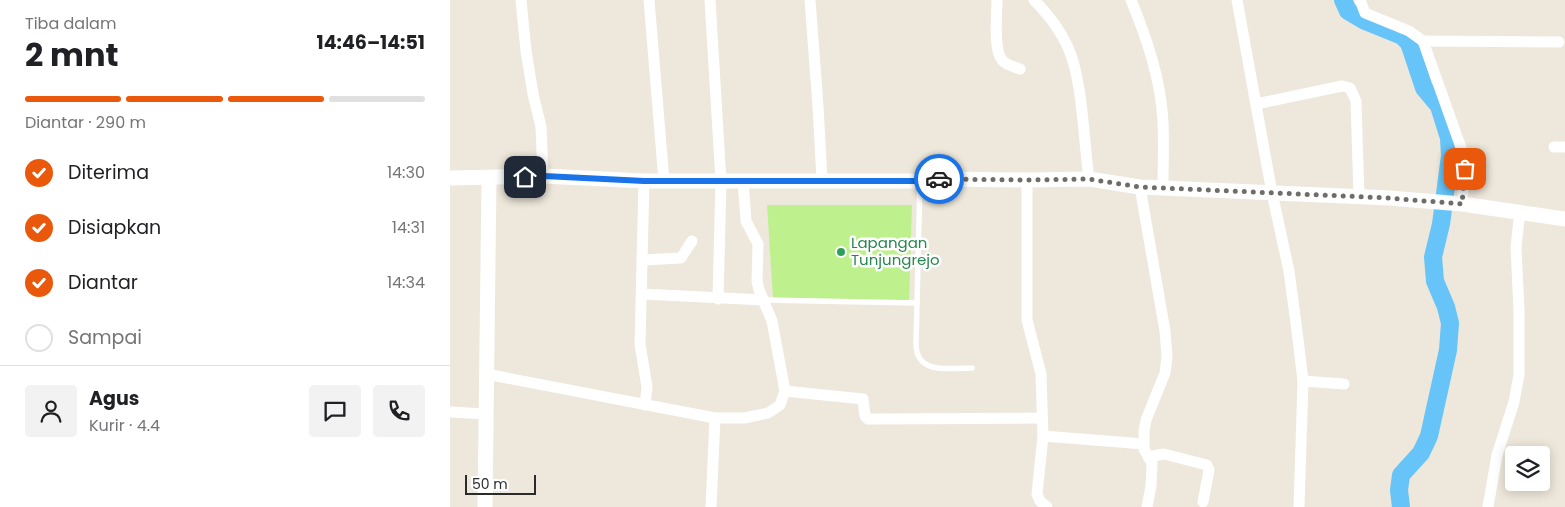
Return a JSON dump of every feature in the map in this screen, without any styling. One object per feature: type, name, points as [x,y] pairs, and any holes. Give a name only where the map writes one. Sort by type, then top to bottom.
[{"type":"main road","points":[[450,178],[489,179],[544,176],[644,181],[1088,179],[1140,187],[1430,201],[1520,211],[1565,219]]},
{"type":"main road","points":[[485,507],[489,179]]},
{"type":"street","points":[[521,0],[528,68],[541,127],[544,176]]},
{"type":"street","points":[[650,0],[664,181]]},
{"type":"street","points":[[710,0],[721,181],[718,299]]},
{"type":"street","points":[[810,0],[822,180]]},
{"type":"street","points":[[997,0],[998,51],[1003,61],[1020,69]]},
{"type":"street","points":[[1034,0],[1058,28],[1073,61],[1082,112],[1088,179]]},
{"type":"street","points":[[1131,0],[1143,29],[1160,96],[1163,121],[1163,187]]},
{"type":"street","points":[[1237,0],[1272,193],[1289,271],[1303,381],[1299,507]]},
{"type":"street","points":[[1360,0],[1365,13],[1399,26],[1423,41],[1559,42]]},
{"type":"street","points":[[1423,41],[1464,156],[1465,169],[1457,204]]},
{"type":"street","points":[[1256,104],[1342,86],[1350,88],[1356,101],[1358,197]]},
{"type":"street","points":[[486,374],[715,418],[744,418],[768,413],[780,404],[785,392],[772,321],[757,281],[758,244],[746,221],[743,180]]},
{"type":"street","points":[[1027,180],[1027,320],[1041,374],[1043,436],[1037,494],[1040,501],[1047,507]]},
{"type":"street","points":[[644,181],[640,344],[647,387],[645,405]]},
{"type":"street","points":[[1140,187],[1165,331],[1167,357],[1165,373],[1146,420],[1144,444],[1152,463],[1152,486],[1147,507]]},
{"type":"street","points":[[1488,507],[1497,455],[1514,402],[1519,375],[1519,310],[1516,247],[1520,211]]},
{"type":"street","points":[[643,260],[682,258],[692,241]]},
{"type":"street","points":[[642,294],[764,300]]},
{"type":"street","points":[[1303,381],[1344,384]]},
{"type":"street","points":[[785,392],[862,399],[864,416],[868,419],[1042,418]]},
{"type":"street","points":[[450,412],[486,414]]},
{"type":"street","points":[[711,507],[715,418]]},
{"type":"street","points":[[1043,436],[1144,444]]},
{"type":"street","points":[[1148,457],[1164,454],[1208,465],[1209,470],[1203,502]]},
{"type":"lane","points":[[920,181],[916,345],[920,361],[927,366],[933,367],[972,368]]},
{"type":"lane","points":[[764,300],[917,303]]},
{"type":"green space","name":"Lapangan Tunjungrejo","points":[[767,205],[912,205],[909,302],[773,298]]},
{"type":"waterway","points":[[1343,0],[1348,11],[1365,21],[1402,36],[1409,43],[1424,88],[1439,106],[1449,138],[1450,156],[1441,224],[1433,257],[1435,281],[1446,307],[1450,323],[1448,350],[1429,436],[1421,453],[1401,475],[1399,490],[1401,507]]},
{"type":"way so far","points":[[939,179],[1088,179],[1140,187],[1389,198],[1462,204],[1465,169]]},
{"type":"place","name":"Lapangan Tunjungrejo","points":[[841,252]]},
{"type":"route","points":[[525,177],[544,176],[644,181],[920,181],[939,179]]}]
